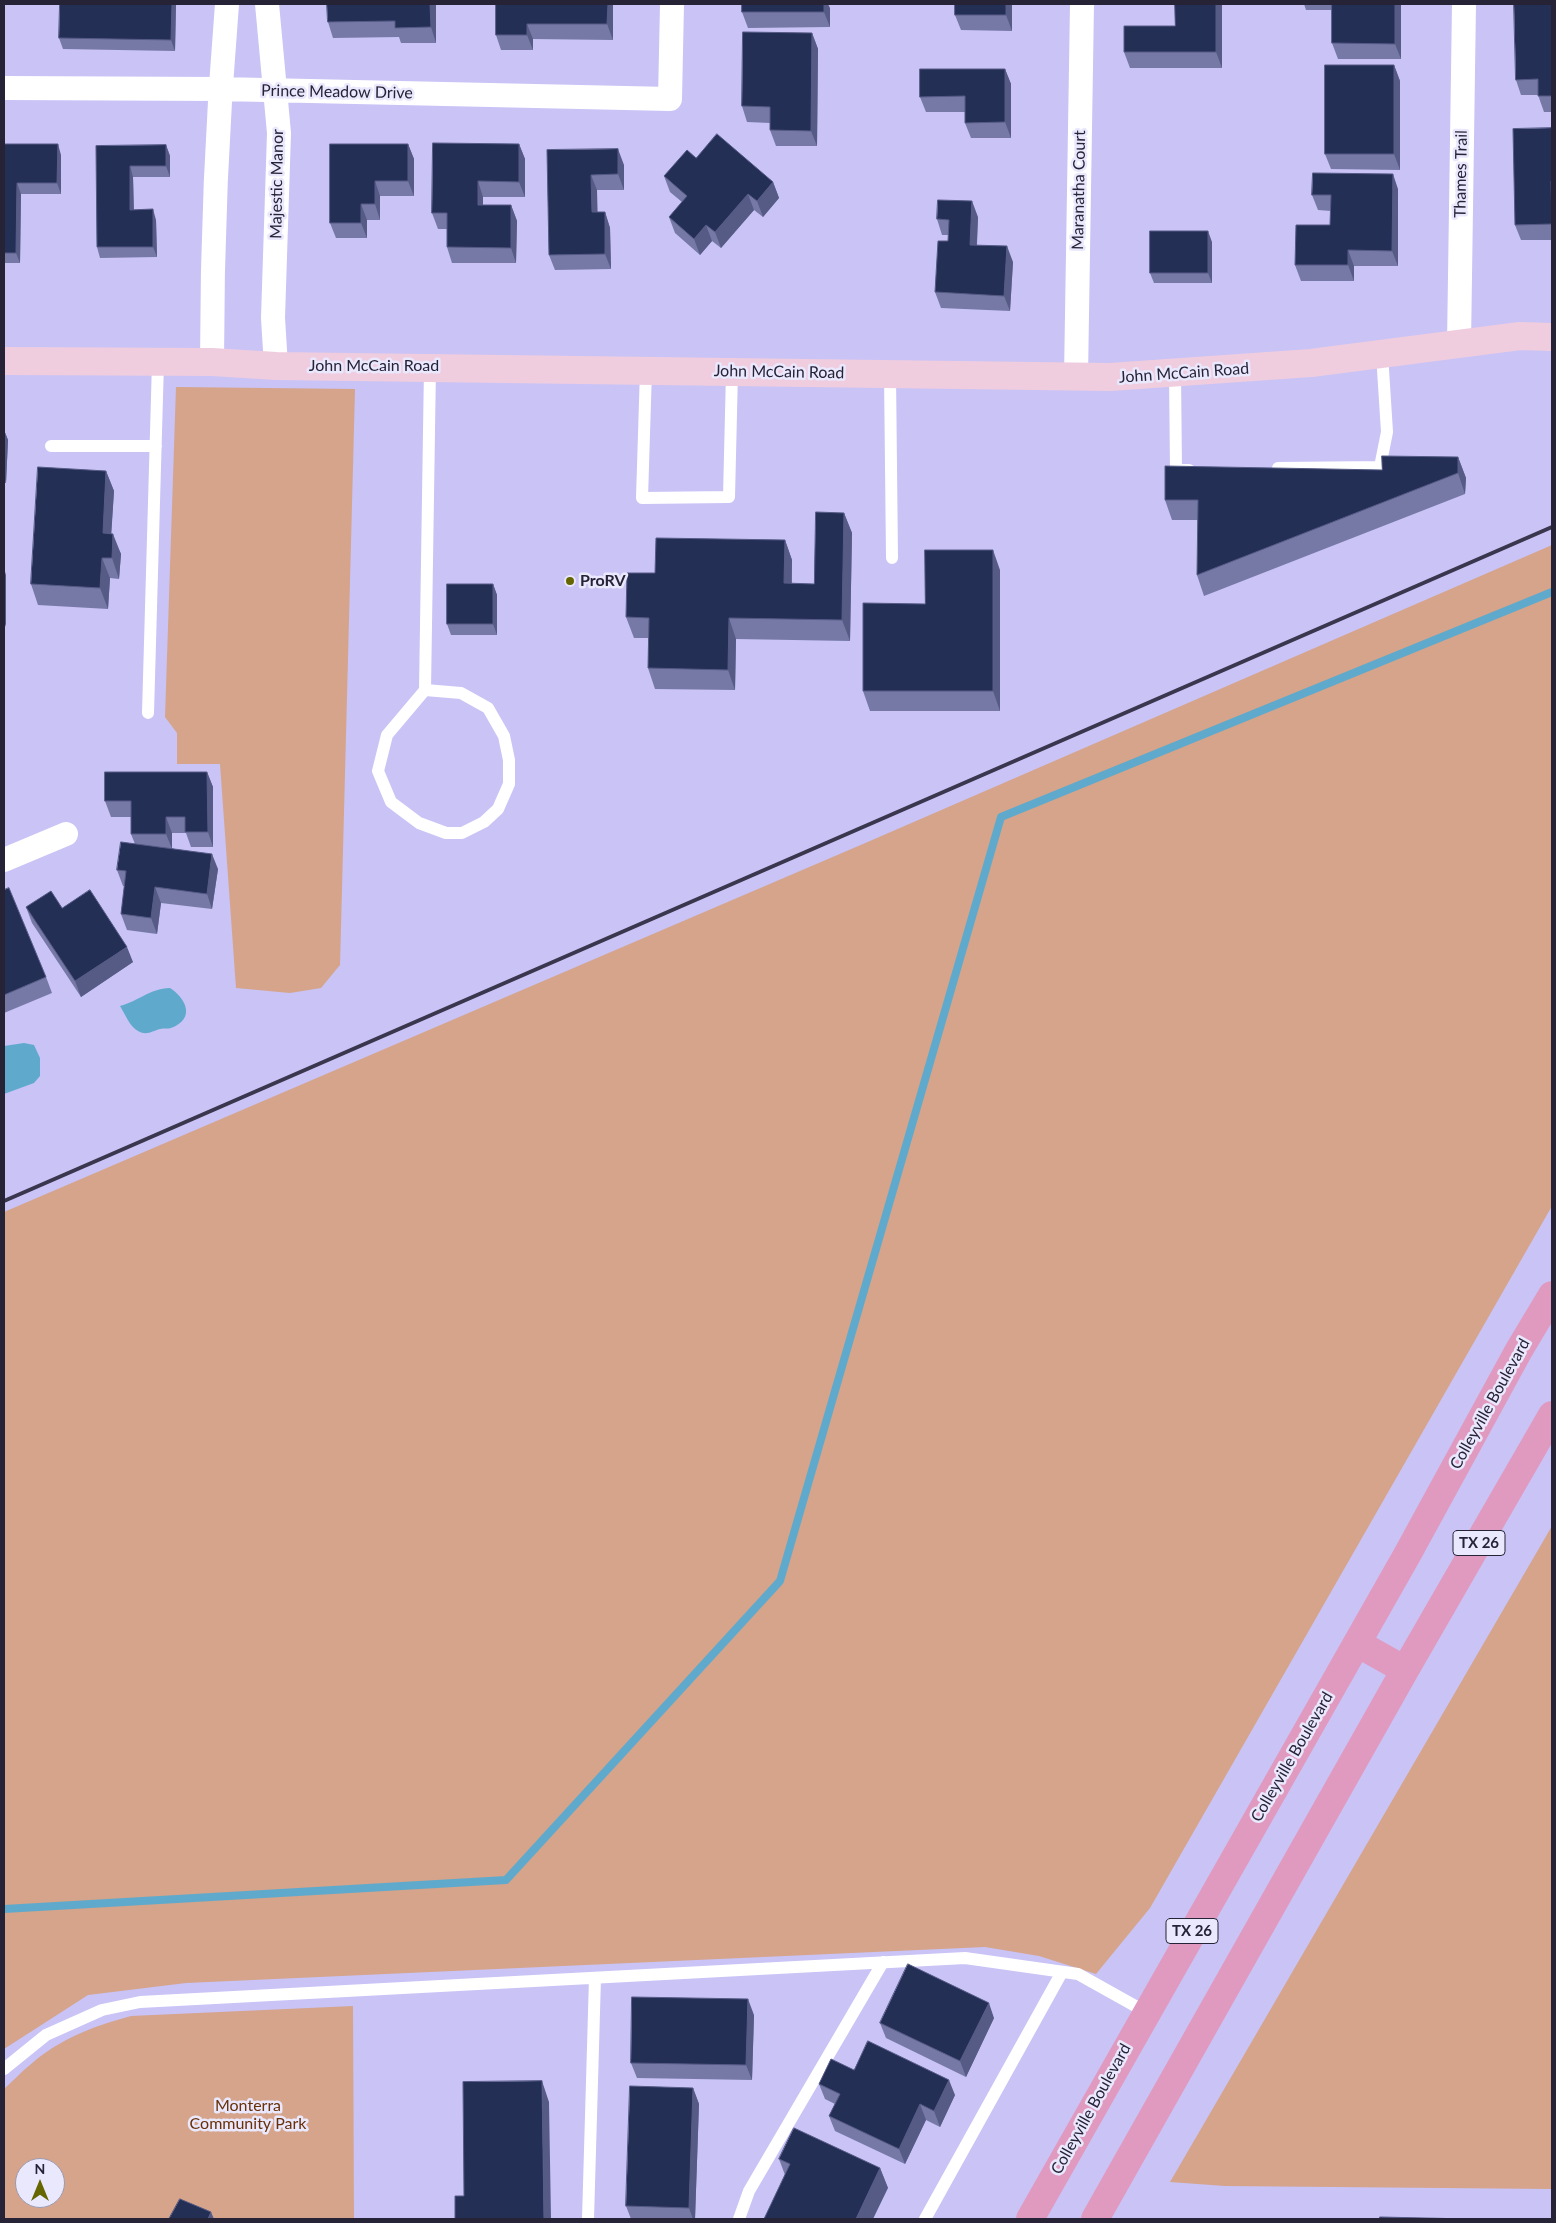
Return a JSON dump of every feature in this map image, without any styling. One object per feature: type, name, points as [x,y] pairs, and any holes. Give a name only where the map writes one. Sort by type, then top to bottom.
[{"type":"main road","name":"John McCain Road","points":[[4,361],[212,362],[276,366],[1110,377],[1311,363],[1520,336],[1552,337]]},
{"type":"main road","name":"Colleyville Boulevard","points":[[1030,2219],[1357,1643],[1519,1350],[1552,1295]]},
{"type":"main road","name":"TX 26","points":[[1101,2218],[1405,1670],[1552,1415]]},
{"type":"main road","points":[[1357,1643],[1405,1670]]},
{"type":"street","points":[[212,362],[220,89],[227,4]]},
{"type":"street","name":"Majestic Manor","points":[[267,4],[277,91],[279,133],[273,318],[276,366]]},
{"type":"street","name":"Prince Meadow Drive","points":[[4,88],[220,89],[670,99],[672,4]]},
{"type":"street","name":"Maranatha Court","points":[[1076,377],[1082,4]]},
{"type":"street","name":"Thames Trail","points":[[1459,344],[1464,4]]},
{"type":"street","points":[[4,860],[66,834]]},
{"type":"lane","points":[[1263,469],[1380,467],[1387,432],[1382,354]]},
{"type":"lane","points":[[148,713],[158,362]]},
{"type":"lane","points":[[426,690],[461,693],[488,708],[504,736],[509,760],[509,784],[498,809],[484,822],[462,833],[446,833],[419,823],[391,802],[378,770],[387,735],[426,690],[430,367]]},
{"type":"lane","points":[[646,370],[642,498],[729,497],[732,372]]},
{"type":"lane","points":[[1175,373],[1176,470],[1205,470]]},
{"type":"lane","points":[[890,374],[892,558]]},
{"type":"lane","points":[[51,446],[156,446]]},
{"type":"lane","points":[[4,2068],[46,2035],[102,2010],[140,2002],[883,1962],[965,1958],[1078,1974],[1146,2012]]},
{"type":"lane","points":[[739,2219],[750,2191],[883,1962]]},
{"type":"lane","points":[[925,2219],[1062,1972]]},
{"type":"lane","points":[[588,2219],[594,1978]]},
{"type":"green space","points":[[176,387],[355,389],[340,965],[321,988],[290,993],[236,988],[220,764],[177,764],[177,733],[165,717]]},
{"type":"green space","points":[[1552,545],[1552,1206],[1150,1908],[1096,1974],[1039,1956],[985,1947],[186,1983],[88,1995],[4,2049],[4,1212],[863,844]]},
{"type":"green space","points":[[1552,1526],[1552,2189],[1225,2186],[1170,2182]]},
{"type":"green space","name":"Monterra Community Park","points":[[353,2006],[354,2219],[4,2219],[4,2089],[23,2071],[53,2048],[78,2034],[131,2016]]},
{"type":"water","points":[[170,988],[176,992],[184,1003],[186,1014],[184,1019],[171,1028],[149,1033],[135,1029],[120,1006],[150,993]]},
{"type":"water","points":[[24,1043],[34,1045],[40,1058],[40,1076],[34,1083],[4,1094],[4,1046]]},
{"type":"building","points":[[60,4],[172,4],[171,40],[59,38]]},
{"type":"building","points":[[327,4],[430,4],[431,27],[395,28],[395,21],[328,22]]},
{"type":"building","points":[[496,4],[608,4],[607,24],[527,24],[527,35],[496,35]]},
{"type":"building","points":[[742,4],[824,4],[824,12],[742,12]]},
{"type":"building","points":[[955,4],[1006,4],[1006,15],[955,15]]},
{"type":"building","points":[[1175,4],[1216,4],[1216,52],[1124,52],[1124,26],[1175,26]]},
{"type":"building","points":[[1332,4],[1395,4],[1395,44],[1332,43]]},
{"type":"building","points":[[1514,4],[1552,4],[1552,96],[1538,96],[1538,79],[1516,80]]},
{"type":"building","points":[[743,32],[812,33],[811,131],[770,130],[770,107],[742,106]]},
{"type":"building","points":[[1325,65],[1394,65],[1394,154],[1325,154]]},
{"type":"building","points":[[920,69],[1005,69],[1005,122],[965,123],[965,96],[920,97]]},
{"type":"building","points":[[1552,128],[1552,224],[1515,225],[1513,129]]},
{"type":"building","points":[[717,134],[773,182],[757,201],[748,194],[715,232],[706,225],[694,239],[669,217],[687,196],[664,176],[687,150],[696,158]]},
{"type":"building","points":[[433,143],[519,144],[519,182],[478,181],[478,205],[511,205],[511,248],[447,247],[447,213],[432,213]]},
{"type":"building","points":[[4,144],[58,144],[57,183],[17,183],[16,253],[4,253]]},
{"type":"building","points":[[330,144],[408,144],[408,181],[375,181],[375,204],[361,204],[361,223],[330,223]]},
{"type":"building","points":[[166,145],[166,166],[130,166],[130,210],[153,209],[153,247],[97,247],[96,146]]},
{"type":"building","points":[[618,149],[618,174],[591,175],[592,212],[605,212],[605,254],[549,255],[547,150]]},
{"type":"building","points":[[1313,173],[1393,174],[1392,251],[1348,250],[1348,265],[1295,265],[1296,225],[1330,225],[1331,195],[1312,195]]},
{"type":"building","points":[[938,200],[972,201],[970,245],[1007,246],[1004,296],[935,292],[938,241],[948,241],[949,220],[937,219]]},
{"type":"building","points":[[1150,231],[1208,231],[1208,273],[1150,273]]},
{"type":"building","points":[[1382,456],[1458,457],[1458,473],[1197,575],[1198,500],[1165,500],[1165,466],[1382,470]]},
{"type":"building","points":[[38,467],[106,471],[103,533],[113,534],[112,558],[102,558],[100,588],[31,584]]},
{"type":"building","points":[[816,512],[844,513],[842,620],[729,618],[728,670],[648,668],[649,618],[626,617],[627,573],[655,573],[656,538],[785,540],[784,583],[814,584]]},
{"type":"building","points":[[925,550],[993,550],[993,691],[863,691],[863,603],[925,604]]},
{"type":"building","points":[[447,584],[493,584],[493,624],[447,624]]},
{"type":"building","points":[[105,772],[207,772],[208,832],[185,832],[185,817],[166,817],[166,834],[131,834],[131,801],[105,801]]},
{"type":"building","points":[[121,842],[212,854],[207,894],[155,887],[151,918],[121,914],[126,871],[117,870]]},
{"type":"building","points":[[9,888],[46,977],[4,995],[4,890]]},
{"type":"building","points":[[90,890],[127,947],[75,981],[26,907],[51,891],[62,908]]},
{"type":"building","points":[[908,1964],[989,2003],[960,2061],[880,2023]]},
{"type":"building","points":[[632,1997],[748,1999],[746,2065],[631,2063]]},
{"type":"building","points":[[868,2041],[949,2080],[934,2111],[920,2104],[899,2149],[829,2116],[840,2094],[819,2084],[831,2059],[854,2070]]},
{"type":"building","points":[[542,2081],[544,2219],[455,2219],[455,2196],[464,2196],[463,2082]]},
{"type":"building","points":[[630,2086],[693,2088],[689,2208],[626,2206]]},
{"type":"building","points":[[794,2128],[880,2168],[856,2219],[764,2219],[790,2164],[779,2159]]},
{"type":"building","points":[[180,2199],[211,2212],[208,2219],[169,2219]]},
{"type":"building","points":[[1380,2217],[1469,2219],[1380,2219]]},
{"type":"waterway","points":[[4,1909],[506,1880],[780,1581],[1001,817],[1552,592]]},
{"type":"railway","points":[[4,1201],[1552,527]]},
{"type":"place","name":"ProRV","points":[[570,581]]}]
